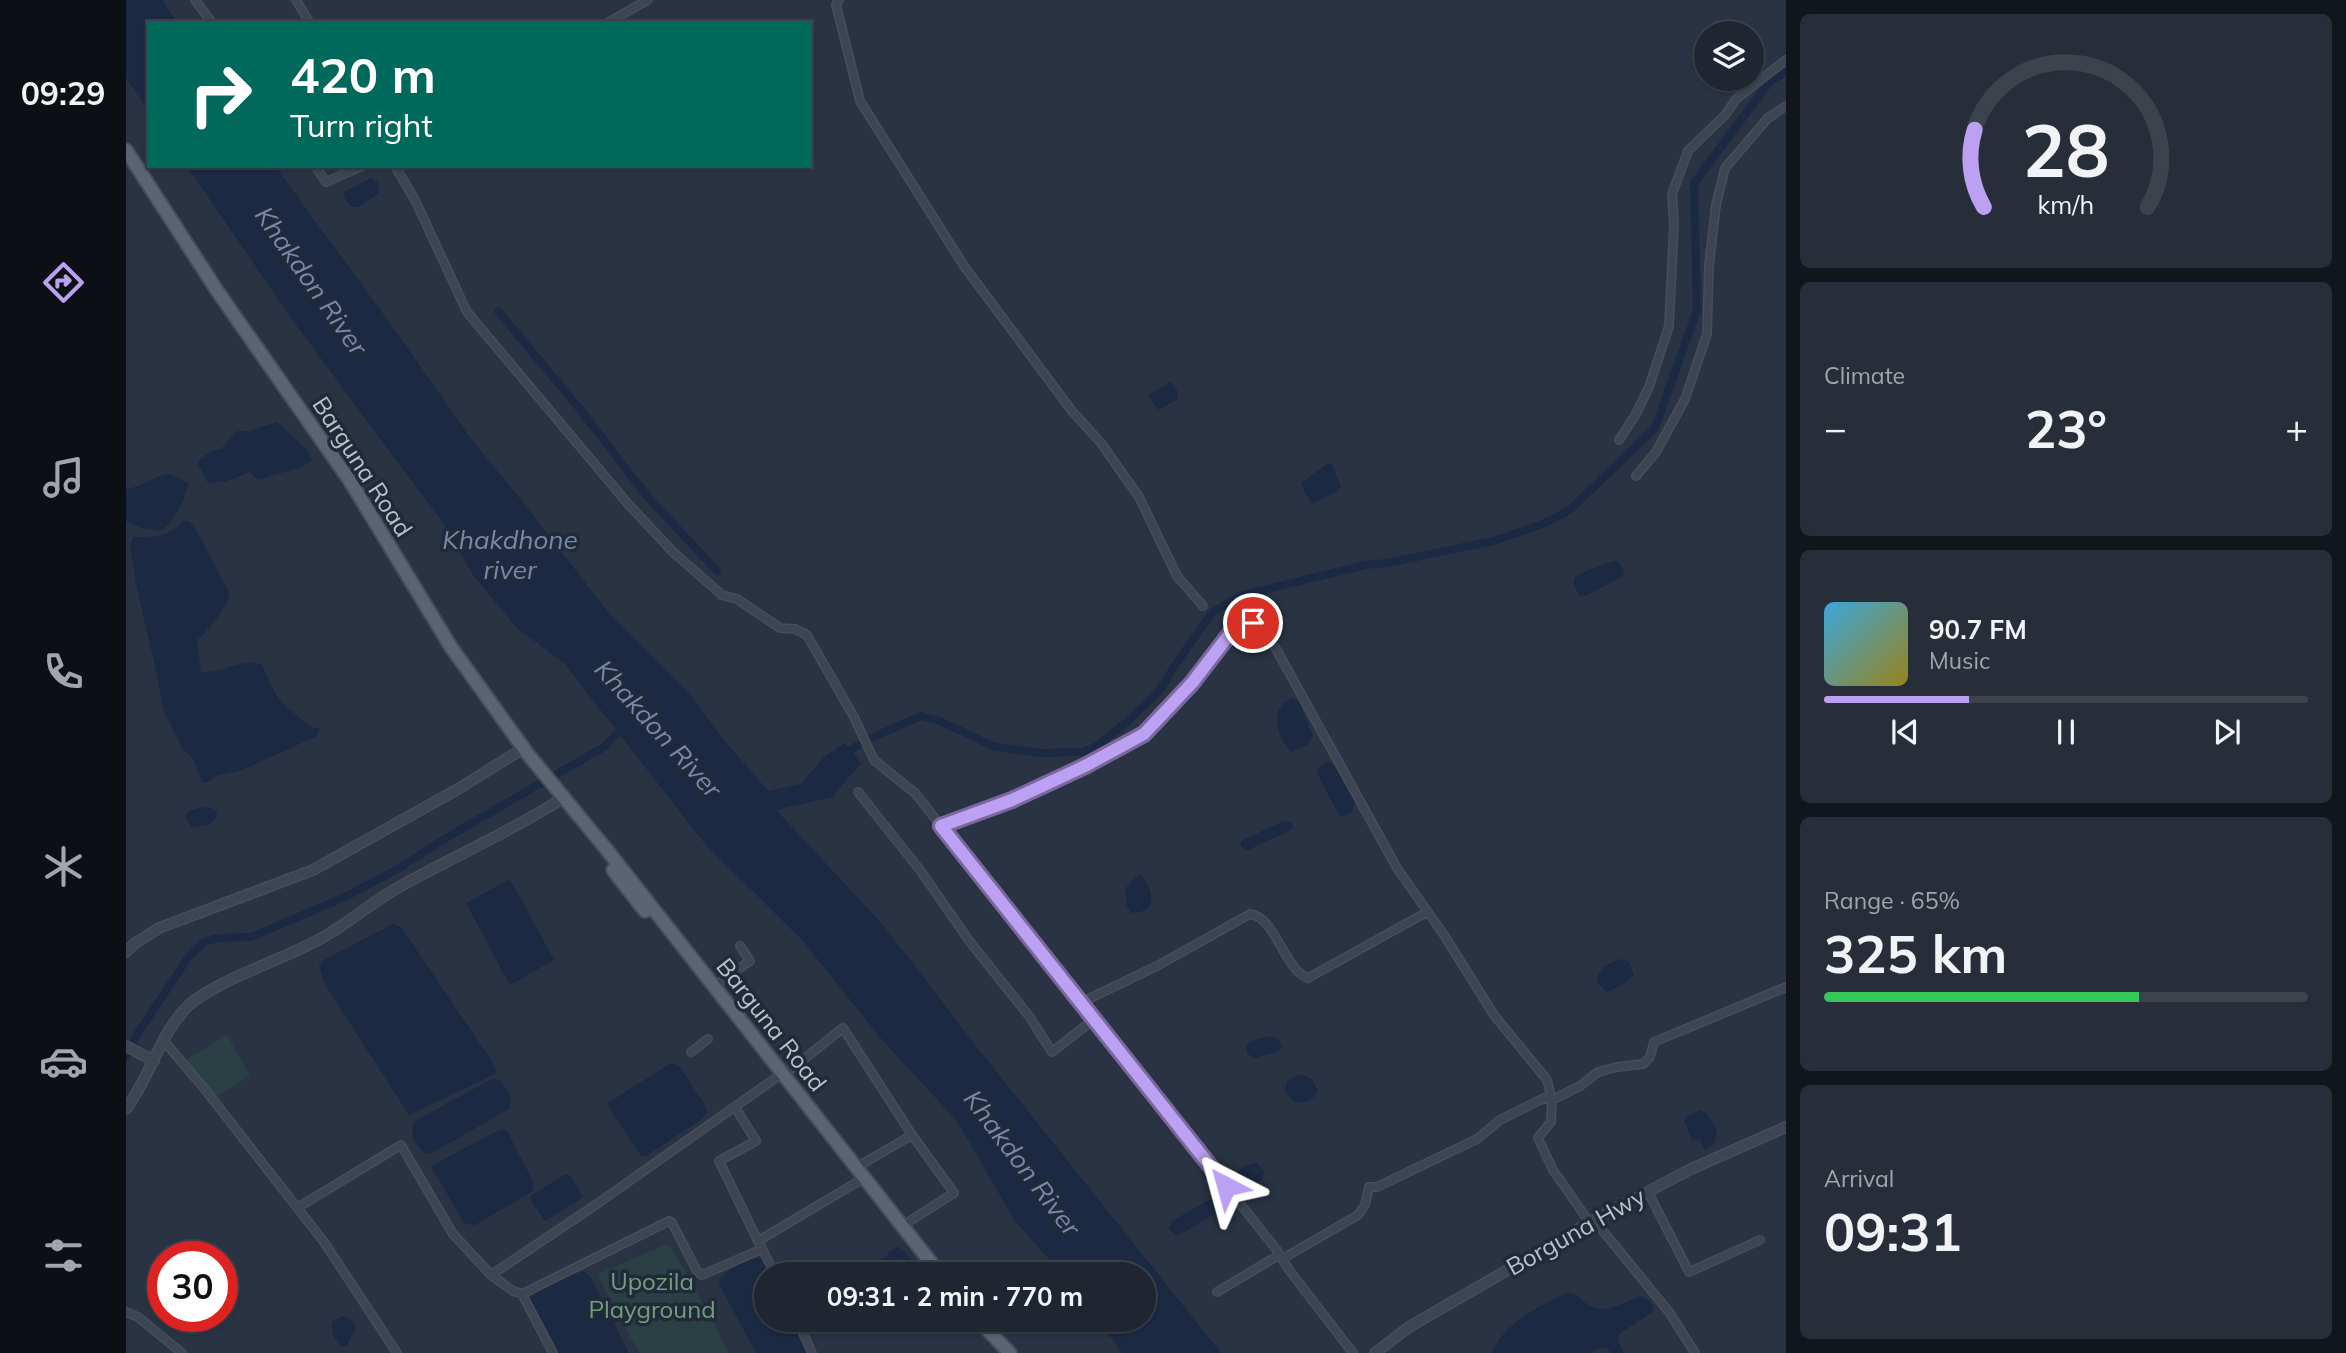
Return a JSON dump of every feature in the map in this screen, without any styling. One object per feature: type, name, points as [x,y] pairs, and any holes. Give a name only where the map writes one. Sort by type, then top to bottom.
[{"type":"main road","name":"Barguna Road","points":[[126,150],[218,292],[350,481],[452,646],[525,750],[715,986],[780,1076],[923,1262]]},
{"type":"main road","name":"Barguna Road","points":[[562,797],[581,829],[857,1167],[930,1262]]},
{"type":"main road","points":[[980,1332],[999,1353]]},
{"type":"main road","points":[[990,1332],[1010,1353]]},
{"type":"street","points":[[195,0],[211,21]]},
{"type":"street","points":[[296,0],[309,21]]},
{"type":"street","points":[[611,21],[648,0]]},
{"type":"street","points":[[839,0],[836,5],[860,100],[964,266],[1072,411],[1101,443],[1139,497],[1177,576],[1203,606]]},
{"type":"street","points":[[1619,440],[1649,387],[1669,326],[1674,224],[1672,194],[1688,151],[1726,114],[1736,99],[1786,60]]},
{"type":"street","points":[[1636,476],[1656,452],[1685,399],[1707,334],[1709,265],[1716,205],[1725,168],[1768,118],[1786,106]]},
{"type":"street","points":[[316,168],[326,182],[358,168]]},
{"type":"street","points":[[396,168],[415,200],[467,312],[629,505],[674,553],[722,595],[737,599],[780,628],[795,629],[807,635],[855,717],[874,760],[915,793],[1281,1257],[1353,1353]]},
{"type":"street","points":[[941,826],[1012,800],[1085,766],[1144,734],[1192,683],[1232,631],[1248,622],[1253,623],[1275,647],[1397,868],[1494,1015],[1547,1080],[1552,1100],[1551,1122],[1538,1138],[1553,1170],[1669,1312],[1695,1353]]},
{"type":"street","points":[[126,953],[134,944],[159,928],[313,870],[525,750]]},
{"type":"street","points":[[858,792],[1029,1016],[1052,1052],[1093,1020]]},
{"type":"street","points":[[126,1110],[163,1040],[179,1016],[202,994],[317,941],[346,924],[391,891],[520,824],[562,797]]},
{"type":"street","points":[[1080,1003],[1157,966],[1250,914],[1262,918],[1298,971],[1308,978],[1427,912]]},
{"type":"street","points":[[715,986],[750,961],[740,946]]},
{"type":"street","points":[[1217,1292],[1358,1215],[1365,1205],[1369,1188],[1377,1187],[1465,1146],[1500,1120],[1544,1098],[1552,1100],[1580,1086],[1598,1072],[1643,1064],[1650,1057],[1654,1042],[1786,987]]},
{"type":"street","points":[[491,1275],[780,1076],[843,1028],[912,1135],[954,1193],[902,1226]]},
{"type":"street","points":[[691,1052],[708,1039]]},
{"type":"street","points":[[163,1040],[324,1242],[397,1353]]},
{"type":"street","points":[[126,1046],[154,1061]]},
{"type":"street","points":[[735,1107],[756,1141],[719,1161],[769,1262]]},
{"type":"street","name":"Borguna Hwy","points":[[1375,1353],[1409,1327],[1592,1221],[1691,1169],[1786,1127]]},
{"type":"street","points":[[857,1167],[912,1135]]},
{"type":"street","points":[[297,1208],[401,1145],[453,1234],[491,1275],[513,1291],[522,1294],[553,1353]]},
{"type":"street","points":[[522,1294],[669,1221],[697,1271],[702,1275],[760,1245],[859,1181]]},
{"type":"street","points":[[1648,1192],[1689,1272],[1760,1240]]},
{"type":"street","points":[[126,1312],[148,1324],[182,1353]]},
{"type":"street","points":[[802,1332],[812,1353]]},
{"type":"green space","points":[[227,1035],[250,1076],[215,1097],[187,1059]]},
{"type":"green space","name":"Upozila Playground","points":[[667,1244],[674,1252],[728,1353],[640,1353],[616,1314],[598,1274]]},
{"type":"water","points":[[126,0],[162,0],[177,21],[147,21],[147,108],[126,78]]},
{"type":"water","name":"Khakdhone river","points":[[188,168],[276,168],[469,436],[607,611],[690,694],[718,733],[768,791],[801,784],[823,758],[845,743],[861,763],[832,797],[776,810],[883,925],[1148,1262],[1051,1262],[1015,1221],[957,1121],[883,1041],[803,941],[706,845],[564,663],[517,628],[473,575],[445,526],[291,318]]},
{"type":"water","points":[[371,178],[378,183],[379,193],[358,207],[353,207],[346,201],[345,191]]},
{"type":"water","points":[[1169,382],[1174,385],[1178,399],[1159,410],[1149,396]]},
{"type":"water","points":[[277,422],[309,452],[312,461],[258,480],[250,472],[227,481],[208,483],[197,462],[213,450],[221,449],[237,431],[248,431]]},
{"type":"water","points":[[1329,463],[1332,464],[1341,487],[1312,504],[1301,485]]},
{"type":"water","points":[[167,474],[189,484],[171,521],[161,531],[141,528],[126,521],[126,489]]},
{"type":"water","points":[[183,521],[189,521],[196,530],[230,594],[216,618],[197,640],[201,672],[246,663],[261,664],[281,702],[308,725],[319,728],[317,736],[242,770],[216,776],[203,783],[193,759],[183,749],[163,709],[130,546],[133,537],[167,534]]},
{"type":"water","points":[[1617,561],[1624,570],[1623,576],[1588,595],[1580,596],[1574,586],[1574,579],[1584,572]]},
{"type":"water","points":[[1293,698],[1299,702],[1313,737],[1307,745],[1292,752],[1281,738],[1277,714],[1285,702]]},
{"type":"water","points":[[1328,761],[1340,773],[1355,802],[1351,813],[1341,816],[1338,813],[1317,773],[1318,768]]},
{"type":"water","points":[[209,807],[216,810],[215,820],[206,825],[191,827],[185,816],[187,813]]},
{"type":"water","points":[[1284,821],[1292,823],[1291,830],[1248,850],[1242,848],[1240,844],[1243,840]]},
{"type":"water","points":[[1141,875],[1152,900],[1147,909],[1132,913],[1127,907],[1125,889],[1135,877]]},
{"type":"water","points":[[510,879],[554,960],[510,985],[466,903]]},
{"type":"water","points":[[393,924],[401,927],[497,1069],[495,1074],[409,1115],[324,983],[319,965]]},
{"type":"water","points":[[1621,959],[1629,962],[1634,975],[1607,992],[1597,983],[1598,973],[1606,965]]},
{"type":"water","points":[[1271,1036],[1278,1039],[1282,1046],[1277,1052],[1254,1058],[1247,1053],[1246,1046],[1253,1040]]},
{"type":"water","points":[[671,1063],[680,1067],[707,1112],[703,1118],[648,1155],[641,1156],[608,1103]]},
{"type":"water","points":[[1301,1074],[1312,1079],[1318,1091],[1310,1100],[1293,1101],[1285,1090],[1288,1080]]},
{"type":"water","points":[[492,1079],[501,1081],[507,1091],[511,1101],[509,1109],[432,1153],[426,1154],[422,1151],[412,1130],[415,1121]]},
{"type":"water","points":[[1701,1110],[1707,1114],[1717,1131],[1714,1143],[1705,1150],[1700,1140],[1692,1140],[1684,1120]]},
{"type":"water","points":[[501,1129],[507,1131],[533,1181],[533,1191],[475,1225],[465,1224],[431,1166]]},
{"type":"water","points":[[1257,1163],[1264,1172],[1262,1180],[1242,1193],[1235,1191],[1231,1184],[1237,1172]]},
{"type":"water","points":[[566,1174],[571,1177],[583,1197],[545,1221],[530,1196]]},
{"type":"water","points":[[1216,1196],[1224,1196],[1228,1201],[1225,1207],[1183,1233],[1176,1235],[1169,1229],[1172,1221]]},
{"type":"water","points":[[897,1247],[913,1262],[876,1262],[889,1257],[888,1253]]},
{"type":"water","points":[[762,1258],[764,1262],[754,1262],[754,1332],[797,1332],[807,1353],[756,1353],[720,1286],[719,1279],[750,1260]]},
{"type":"water","points":[[583,1271],[590,1276],[629,1353],[555,1353],[530,1304],[530,1298],[548,1285]]},
{"type":"water","name":"Khakdhone river","points":[[1156,1272],[1221,1353],[1122,1353],[1107,1332],[1156,1332]]},
{"type":"water","points":[[1568,1293],[1577,1295],[1587,1304],[1600,1309],[1614,1307],[1640,1296],[1650,1301],[1654,1311],[1619,1334],[1618,1341],[1624,1353],[1611,1353],[1607,1348],[1600,1348],[1591,1353],[1493,1353],[1497,1343],[1513,1325],[1535,1309]]},
{"type":"water","points":[[342,1316],[356,1326],[347,1346],[343,1347],[335,1340],[332,1326],[332,1322]]},
{"type":"waterway","points":[[869,739],[921,716],[940,721],[995,747],[1041,753],[1082,752],[1094,748],[1127,722],[1160,690],[1212,613],[1239,596],[1365,565],[1493,541],[1540,525],[1573,507],[1655,428],[1697,310],[1694,183],[1770,81],[1786,72]]},
{"type":"waterway","points":[[498,311],[579,408],[647,496],[717,571]]},
{"type":"waterway","name":"Khakdon River","points":[[126,1057],[138,1033],[189,956],[204,942],[217,938],[251,937],[343,898],[396,870],[451,835],[604,747],[626,725]]},
{"type":"waterway","points":[[844,756],[858,745]]},
{"type":"route","points":[[1226,1186],[941,826],[1012,800],[1085,766],[1144,734],[1192,683],[1232,631],[1248,622],[1253,623]]}]
